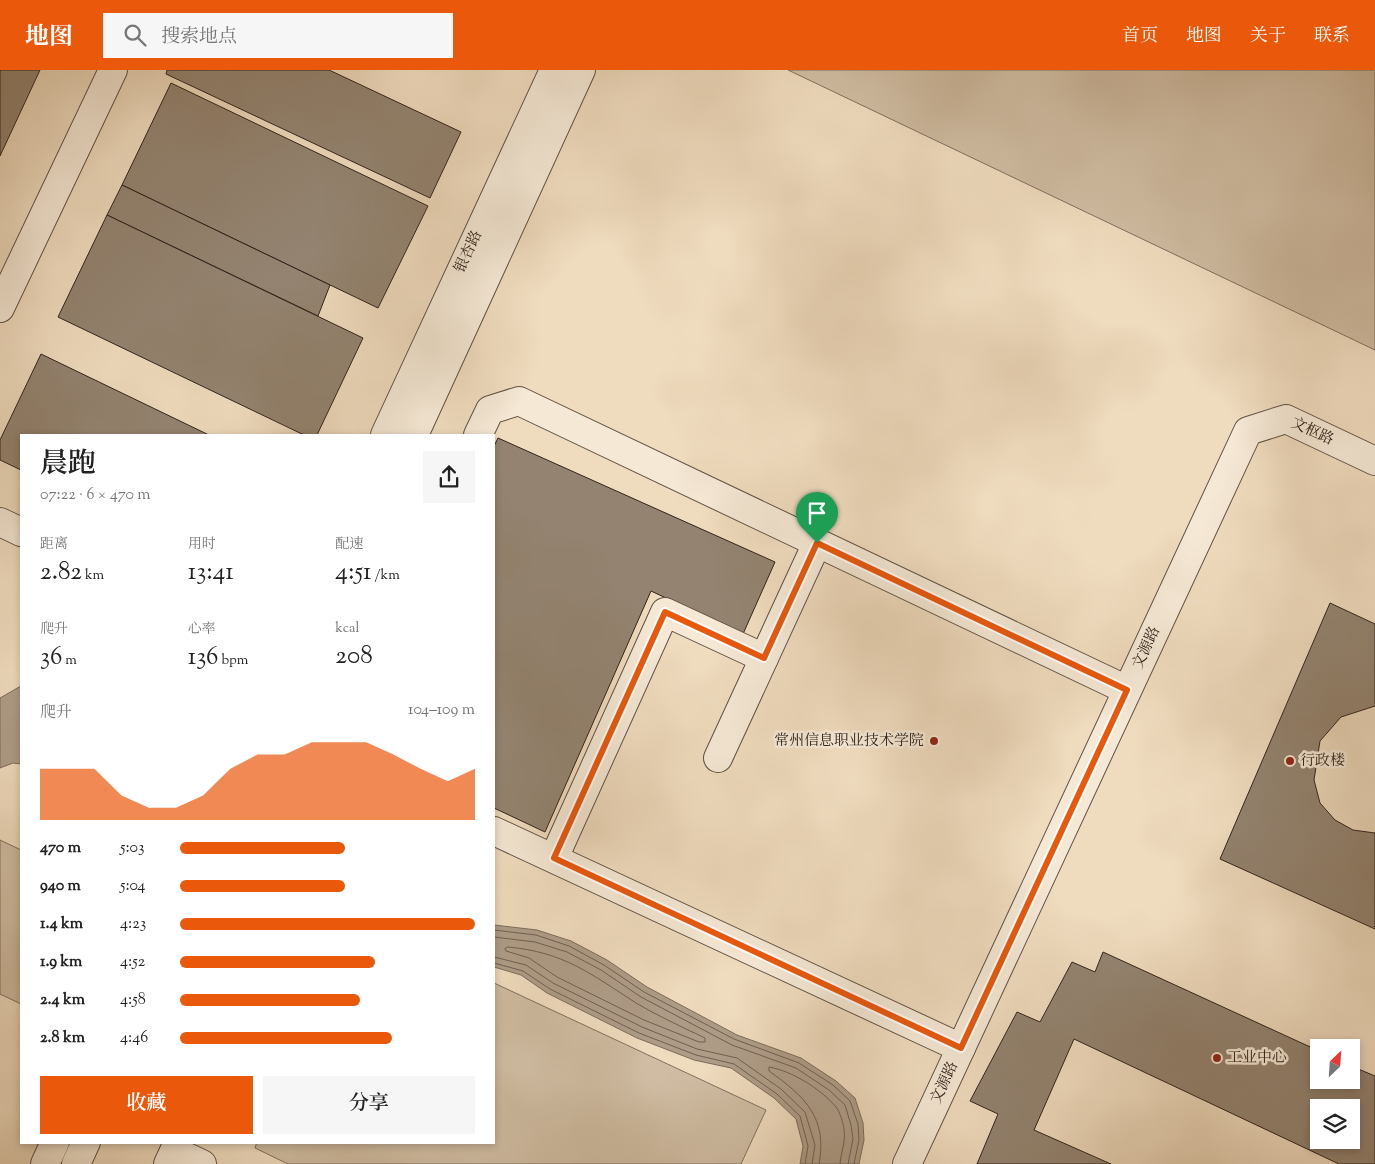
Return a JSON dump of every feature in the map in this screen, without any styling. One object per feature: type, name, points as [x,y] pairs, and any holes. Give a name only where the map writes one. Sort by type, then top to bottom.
[{"type":"street","points":[[0,308],[113,70]]},
{"type":"street","name":"银杏路","points":[[384,434],[554,70]]},
{"type":"street","name":"银杏路","points":[[414,434],[581,70]]},
{"type":"street","points":[[478,434],[490,410],[519,401],[1127,690]]},
{"type":"street","name":"文枢路","points":[[1248,430],[1286,419],[1375,461]]},
{"type":"street","name":"文源路","points":[[907,1164],[1248,430]]},
{"type":"street","points":[[0,522],[20,532]]},
{"type":"street","points":[[718,758],[817,543]]},
{"type":"street","points":[[554,858],[665,612],[764,658]]},
{"type":"street","points":[[495,831],[961,1048]]},
{"type":"street","points":[[45,1164],[54,1144]]},
{"type":"street","points":[[76,1164],[85,1144]]},
{"type":"street","points":[[168,1164],[174,1151],[202,1164]]},
{"type":"shaded area","points":[[788,70],[1375,70],[1375,350]]},
{"type":"shaded area","points":[[0,840],[20,850],[20,1004],[0,994]]},
{"type":"shaded area","points":[[495,983],[766,1110],[741,1164],[288,1164],[255,1148],[256,1144],[495,1144]]},
{"type":"water","points":[[20,687],[20,764],[13,763],[0,768],[0,698]]},
{"type":"water","points":[[495,925],[537,930],[571,941],[607,960],[647,987],[737,1035],[801,1058],[836,1081],[855,1098],[863,1123],[864,1140],[859,1164],[800,1164],[803,1146],[796,1119],[774,1098],[731,1068],[694,1060],[637,1038],[547,993],[521,975],[495,967]]},
{"type":"building","points":[[0,70],[40,70],[0,156]]},
{"type":"building","points":[[167,70],[329,70],[461,132],[430,198],[166,74]]},
{"type":"building","points":[[171,83],[428,206],[378,308],[122,185]]},
{"type":"building","points":[[122,185],[330,285],[318,316],[107,215]]},
{"type":"building","points":[[107,215],[363,338],[317,434],[302,434],[58,317]]},
{"type":"building","points":[[41,354],[207,434],[20,434],[20,470],[0,460],[0,440]]},
{"type":"building","points":[[498,438],[775,562],[743,634],[651,591],[545,832],[495,808],[495,444]]},
{"type":"building","name":"行政楼","points":[[1330,603],[1375,624],[1375,706],[1341,717],[1320,741],[1314,780],[1320,803],[1335,820],[1353,830],[1375,833],[1375,929],[1220,859]]},
{"type":"building","name":"工业中心","points":[[1103,952],[1310,1047],[1310,1089],[1360,1089],[1360,1070],[1375,1076],[1375,1164],[1339,1164],[1074,1039],[1034,1130],[1111,1164],[977,1164],[998,1114],[970,1101],[1017,1012],[1040,1022],[1072,962],[1095,972]]},
{"type":"place","name":"常州信息职业技术学院","points":[[934,741]]},
{"type":"place","name":"行政楼","points":[[1290,761]]},
{"type":"place","name":"工业中心","points":[[1217,1058]]},
{"type":"route","points":[[817,543],[1127,690],[961,1048],[554,858],[665,612],[764,658],[817,543]]}]
